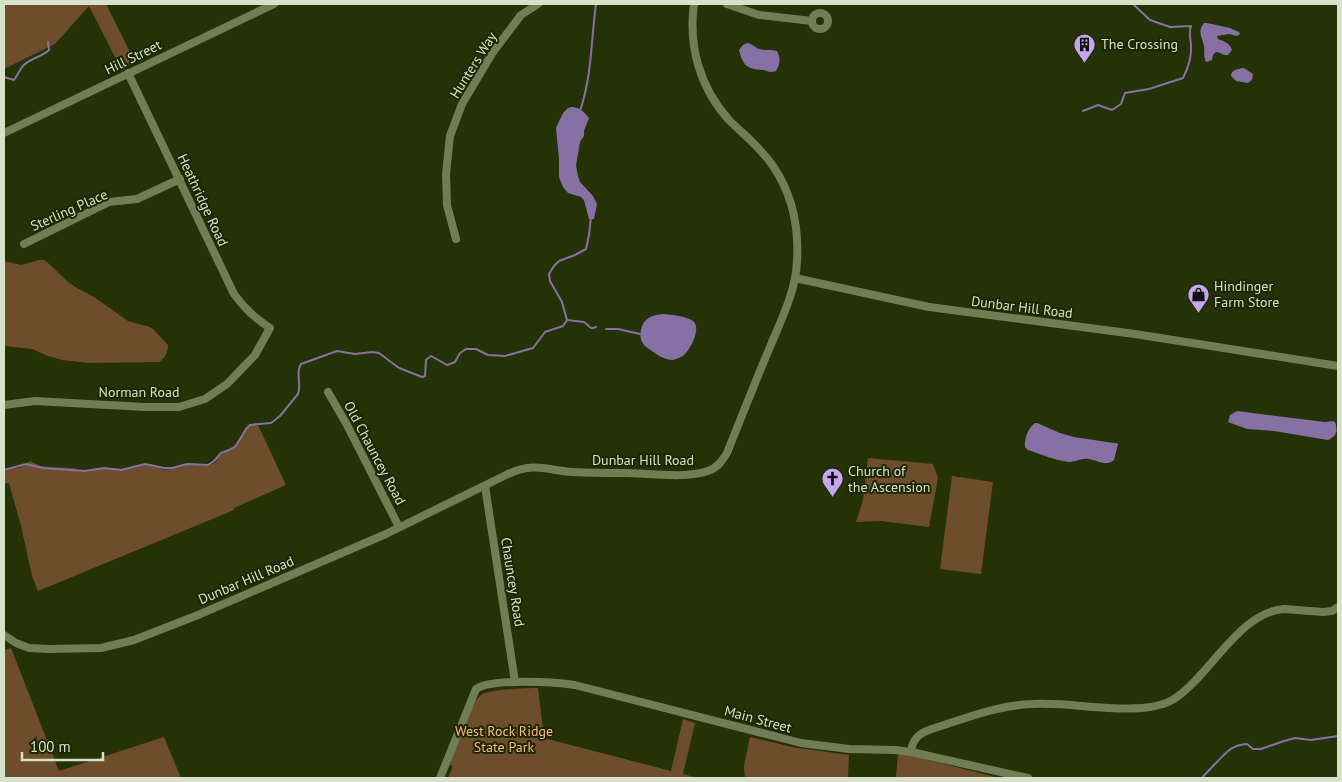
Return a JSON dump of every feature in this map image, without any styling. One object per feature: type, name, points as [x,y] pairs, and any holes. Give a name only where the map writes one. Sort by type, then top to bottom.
[{"type":"street","name":"Hill Street","points":[[4,133],[274,4]]},
{"type":"street","name":"Hunters Way","points":[[456,239],[447,205],[446,174],[450,136],[462,104],[493,52],[521,15],[538,4]]},
{"type":"street","points":[[694,4],[692,22],[693,46],[706,86],[728,118],[765,155],[787,193],[796,229],[797,260],[795,278]]},
{"type":"street","points":[[727,4],[759,15],[812,21]]},
{"type":"street","name":"Heathridge Road","points":[[128,73],[234,294],[251,315],[270,328]]},
{"type":"street","name":"Sterling Place","points":[[24,244],[109,202],[137,199],[180,179]]},
{"type":"street","name":"Dunbar Hill Road","points":[[4,635],[16,643],[38,649],[88,649],[124,644],[399,527],[524,468],[546,468],[576,472],[680,475],[700,473],[716,468],[727,453],[780,321],[795,278],[929,306],[1153,336],[1338,366]]},
{"type":"street","name":"Norman Road","points":[[4,405],[35,401],[179,407],[205,399],[227,384],[255,355],[270,328]]},
{"type":"street","name":"Old Chauncey Road","points":[[328,392],[348,424],[399,527]]},
{"type":"street","name":"Chauncey Road","points":[[486,486],[515,682]]},
{"type":"street","points":[[911,752],[913,741],[919,734],[971,716],[1009,706],[1060,704],[1131,708],[1162,704],[1184,691],[1237,635],[1267,613],[1284,609],[1328,612],[1338,607]]},
{"type":"street","name":"Main Street","points":[[440,778],[475,692],[482,686],[515,682],[575,685],[801,743],[849,749],[911,752],[1028,778]]},
{"type":"green space","points":[[4,4],[106,4],[135,62],[121,69],[89,6],[55,44],[4,69]]},
{"type":"green space","points":[[44,260],[68,282],[94,297],[128,321],[150,327],[154,330],[168,345],[164,357],[159,362],[89,363],[62,360],[32,349],[4,346],[4,261],[21,265]]},
{"type":"green space","points":[[257,423],[286,485],[234,508],[234,510],[38,591],[32,576],[9,483],[4,484],[4,471],[22,467],[30,461],[41,466],[73,468],[86,472],[103,468],[126,469],[142,464],[151,464],[165,470],[189,464],[208,466],[216,462],[220,455],[231,450],[248,426]]},
{"type":"green space","points":[[868,458],[933,464],[938,478],[929,527],[881,521],[856,522],[863,500]]},
{"type":"green space","points":[[952,476],[993,482],[981,574],[940,569]]},
{"type":"green space","points":[[11,648],[59,771],[164,737],[181,778],[4,778],[4,650]]},
{"type":"green space","name":"West Rock Ridge State Park","points":[[538,688],[544,738],[671,771],[683,719],[695,723],[683,774],[698,778],[448,778],[453,766],[450,765],[463,728],[471,709],[480,696],[498,690]]},
{"type":"green space","points":[[750,737],[792,747],[849,755],[848,778],[745,778],[744,766]]},
{"type":"green space","points":[[898,754],[913,756],[999,778],[896,778]]},
{"type":"shaded area","points":[[1204,23],[1230,28],[1239,32],[1240,34],[1237,36],[1229,34],[1217,36],[1218,39],[1230,45],[1232,50],[1228,55],[1216,52],[1212,60],[1206,62],[1200,31]]},
{"type":"shaded area","points":[[747,43],[759,49],[777,51],[780,61],[776,71],[753,69],[746,66],[739,50]]},
{"type":"shaded area","points":[[1244,68],[1253,74],[1252,80],[1248,83],[1236,81],[1231,76],[1234,71]]},
{"type":"shaded area","points":[[571,107],[579,109],[589,118],[584,136],[580,142],[576,166],[580,182],[593,196],[597,204],[594,219],[589,219],[584,200],[581,197],[568,193],[559,177],[556,128],[563,113]]},
{"type":"shaded area","points":[[663,314],[687,318],[695,324],[696,334],[689,349],[684,355],[673,360],[663,358],[654,353],[643,343],[641,338],[640,333],[646,320],[652,316]]},
{"type":"shaded area","points":[[1237,411],[1325,422],[1333,421],[1335,422],[1336,431],[1335,435],[1328,440],[1274,431],[1247,429],[1228,422],[1230,415]]},
{"type":"shaded area","points":[[1035,423],[1074,437],[1116,443],[1118,444],[1114,460],[1108,463],[1086,459],[1069,462],[1028,450],[1025,447],[1026,437],[1028,431]]},
{"type":"waterway","points":[[580,111],[587,85],[596,4]]},
{"type":"waterway","points":[[1083,111],[1098,105],[1112,110],[1121,104],[1125,93],[1149,89],[1183,78],[1185,74],[1191,55],[1191,26],[1170,27],[1150,20],[1133,4]]},
{"type":"waterway","points":[[4,77],[14,80],[26,63],[49,50],[48,42]]},
{"type":"waterway","points":[[4,470],[26,464],[43,468],[85,471],[104,468],[121,470],[145,464],[164,468],[187,464],[208,465],[221,453],[236,446],[250,425],[271,423],[280,416],[298,394],[299,367],[301,364],[337,351],[355,354],[379,353],[399,368],[422,377],[425,376],[426,360],[431,356],[447,365],[455,362],[460,353],[466,349],[476,349],[488,355],[505,356],[533,348],[545,332],[563,326],[567,320],[562,302],[550,281],[549,274],[559,261],[586,249],[591,217]]},
{"type":"waterway","points":[[567,320],[584,322],[590,328],[596,327]]},
{"type":"waterway","points":[[606,329],[618,329],[640,334]]},
{"type":"waterway","points":[[1202,778],[1226,753],[1237,746],[1247,744],[1253,749],[1261,749],[1295,738],[1311,740],[1338,736]]},
{"type":"place","name":"The Crossing","points":[[1085,63]]},
{"type":"place","name":"Hindinger Farm Store","points":[[1198,313]]},
{"type":"place","name":"Church of the Ascension","points":[[832,498]]}]
